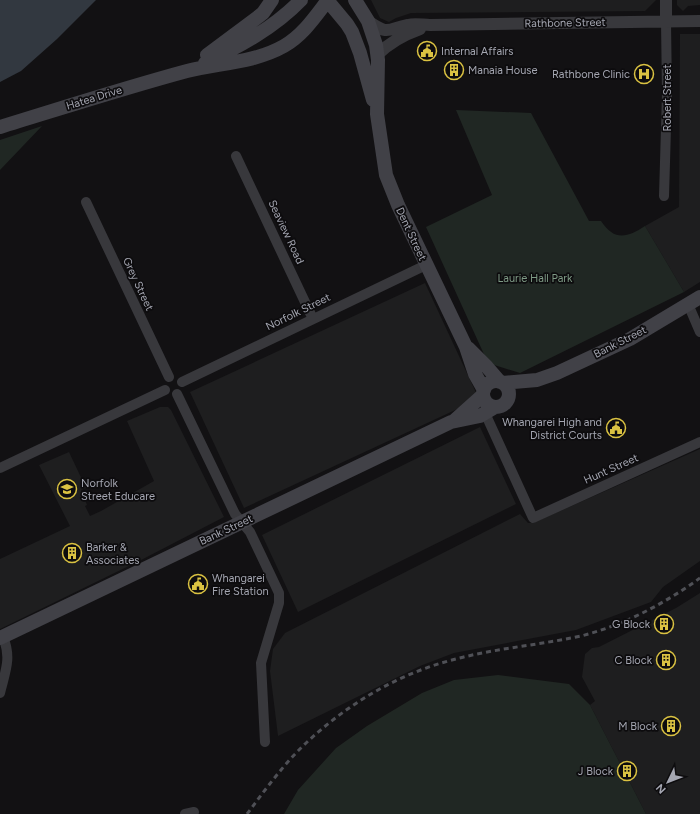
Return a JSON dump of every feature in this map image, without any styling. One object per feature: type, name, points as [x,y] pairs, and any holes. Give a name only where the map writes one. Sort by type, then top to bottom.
[{"type":"main road","points":[[189,71],[190,68],[258,18],[272,0]]},
{"type":"main road","name":"Hatea Drive","points":[[189,71],[252,39],[283,17],[301,0]]},
{"type":"main road","name":"Hatea Drive","points":[[0,127],[123,89],[189,71],[256,57],[283,46],[305,29],[327,0]]},
{"type":"main road","name":"Dent Street","points":[[327,0],[352,32],[360,53],[362,65],[377,114]]},
{"type":"main road","name":"Dent Street","points":[[355,0],[368,21],[376,45],[377,114],[386,175],[398,205],[466,347],[482,395]]},
{"type":"main road","name":"Bank Street","points":[[508,400],[537,380],[557,373],[630,339],[694,300]]},
{"type":"main road","name":"Dent Street","points":[[466,347],[487,366],[501,382]]},
{"type":"main road","name":"Bank Street","points":[[501,382],[537,380]]},
{"type":"main road","points":[[496,381],[501,382],[506,386],[509,392],[508,400],[502,405],[490,410],[482,395],[488,384],[496,381]]},
{"type":"main road","name":"Bank Street","points":[[2,638],[451,422],[482,395]]},
{"type":"main road","name":"Bank Street","points":[[451,422],[474,418],[490,410]]},
{"type":"street","name":"Robert Street","points":[[664,196],[667,94],[666,0]]},
{"type":"street","name":"Rathbone Street","points":[[368,21],[378,28],[386,30],[392,30],[409,24],[430,25],[700,21]]},
{"type":"street","name":"Rathbone Street","points":[[377,55],[387,45],[400,37],[430,25]]},
{"type":"street","name":"Seaview Road","points":[[236,156],[313,318]]},
{"type":"street","name":"Grey Street","points":[[86,202],[169,377]]},
{"type":"street","name":"Norfolk Street","points":[[182,382],[426,265]]},
{"type":"street","points":[[694,300],[700,332]]},
{"type":"street","points":[[169,377],[178,377],[182,382],[182,387],[178,394],[169,394],[165,390],[165,381],[169,377]]},
{"type":"street","points":[[0,468],[165,390]]},
{"type":"street","points":[[178,394],[235,514],[250,532],[277,590],[279,598],[261,663],[265,742]]},
{"type":"street","name":"Hunt Street","points":[[490,410],[533,518],[700,442]]},
{"type":"street","points":[[0,693],[8,660],[8,647],[2,638]]},
{"type":"shaded area","points":[[0,0],[96,0],[57,39],[21,71],[0,82]]},
{"type":"shaded area","points":[[371,0],[656,0],[645,11],[411,13],[389,22],[380,18]]},
{"type":"shaded area","points":[[677,0],[700,0],[700,5],[688,6],[683,11],[677,5]]},
{"type":"shaded area","points":[[680,34],[700,34],[700,282],[684,292],[645,226],[679,207]]},
{"type":"shaded area","points":[[425,283],[479,399],[244,508],[190,392]]},
{"type":"shaded area","points":[[160,407],[168,407],[171,410],[224,517],[143,559],[0,629],[0,559],[70,526],[39,465],[69,452],[86,488],[81,490],[87,505],[85,506],[90,516],[101,511],[154,481],[127,421]]},
{"type":"shaded area","points":[[480,427],[516,504],[298,612],[262,535]]},
{"type":"shaded area","points":[[700,449],[700,561],[663,587],[651,602],[576,630],[454,653],[420,666],[278,736],[270,671],[273,649],[285,633],[520,514],[528,523],[533,523]]},
{"type":"shaded area","points":[[700,593],[700,814],[646,814],[590,705],[595,701],[582,677],[585,654],[592,648],[599,647],[676,608]]},
{"type":"green space","name":"Laurie Hall Park","points":[[456,110],[531,113],[589,221],[601,221],[611,232],[621,236],[632,233],[645,226],[684,292],[520,373],[488,363],[426,227],[492,195]]},
{"type":"green space","points":[[42,126],[0,170],[0,140]]},
{"type":"green space","points":[[498,675],[569,684],[590,705],[646,814],[284,814],[298,790],[336,748],[367,726],[422,693],[454,680]]},
{"type":"railway","points":[[247,814],[282,769],[321,729],[356,703],[394,682],[435,665],[471,655],[581,636],[613,626],[658,605],[700,578]]},
{"type":"place","name":"Internal Affairs","points":[[427,51]]},
{"type":"place","name":"Manaia House","points":[[454,70]]},
{"type":"place","name":"Rathbone Clinic","points":[[644,74]]},
{"type":"place","name":"Whangarei High and District Courts","points":[[616,428]]},
{"type":"place","name":"Norfolk Street Educare","points":[[67,489]]},
{"type":"place","name":"Barker & Associates","points":[[72,553]]},
{"type":"place","name":"Whangarei Fire Station","points":[[198,584]]},
{"type":"place","name":"G Block","points":[[664,624]]},
{"type":"place","name":"C Block","points":[[666,660]]},
{"type":"place","name":"M Block","points":[[671,726]]},
{"type":"place","name":"J Block","points":[[627,771]]}]
